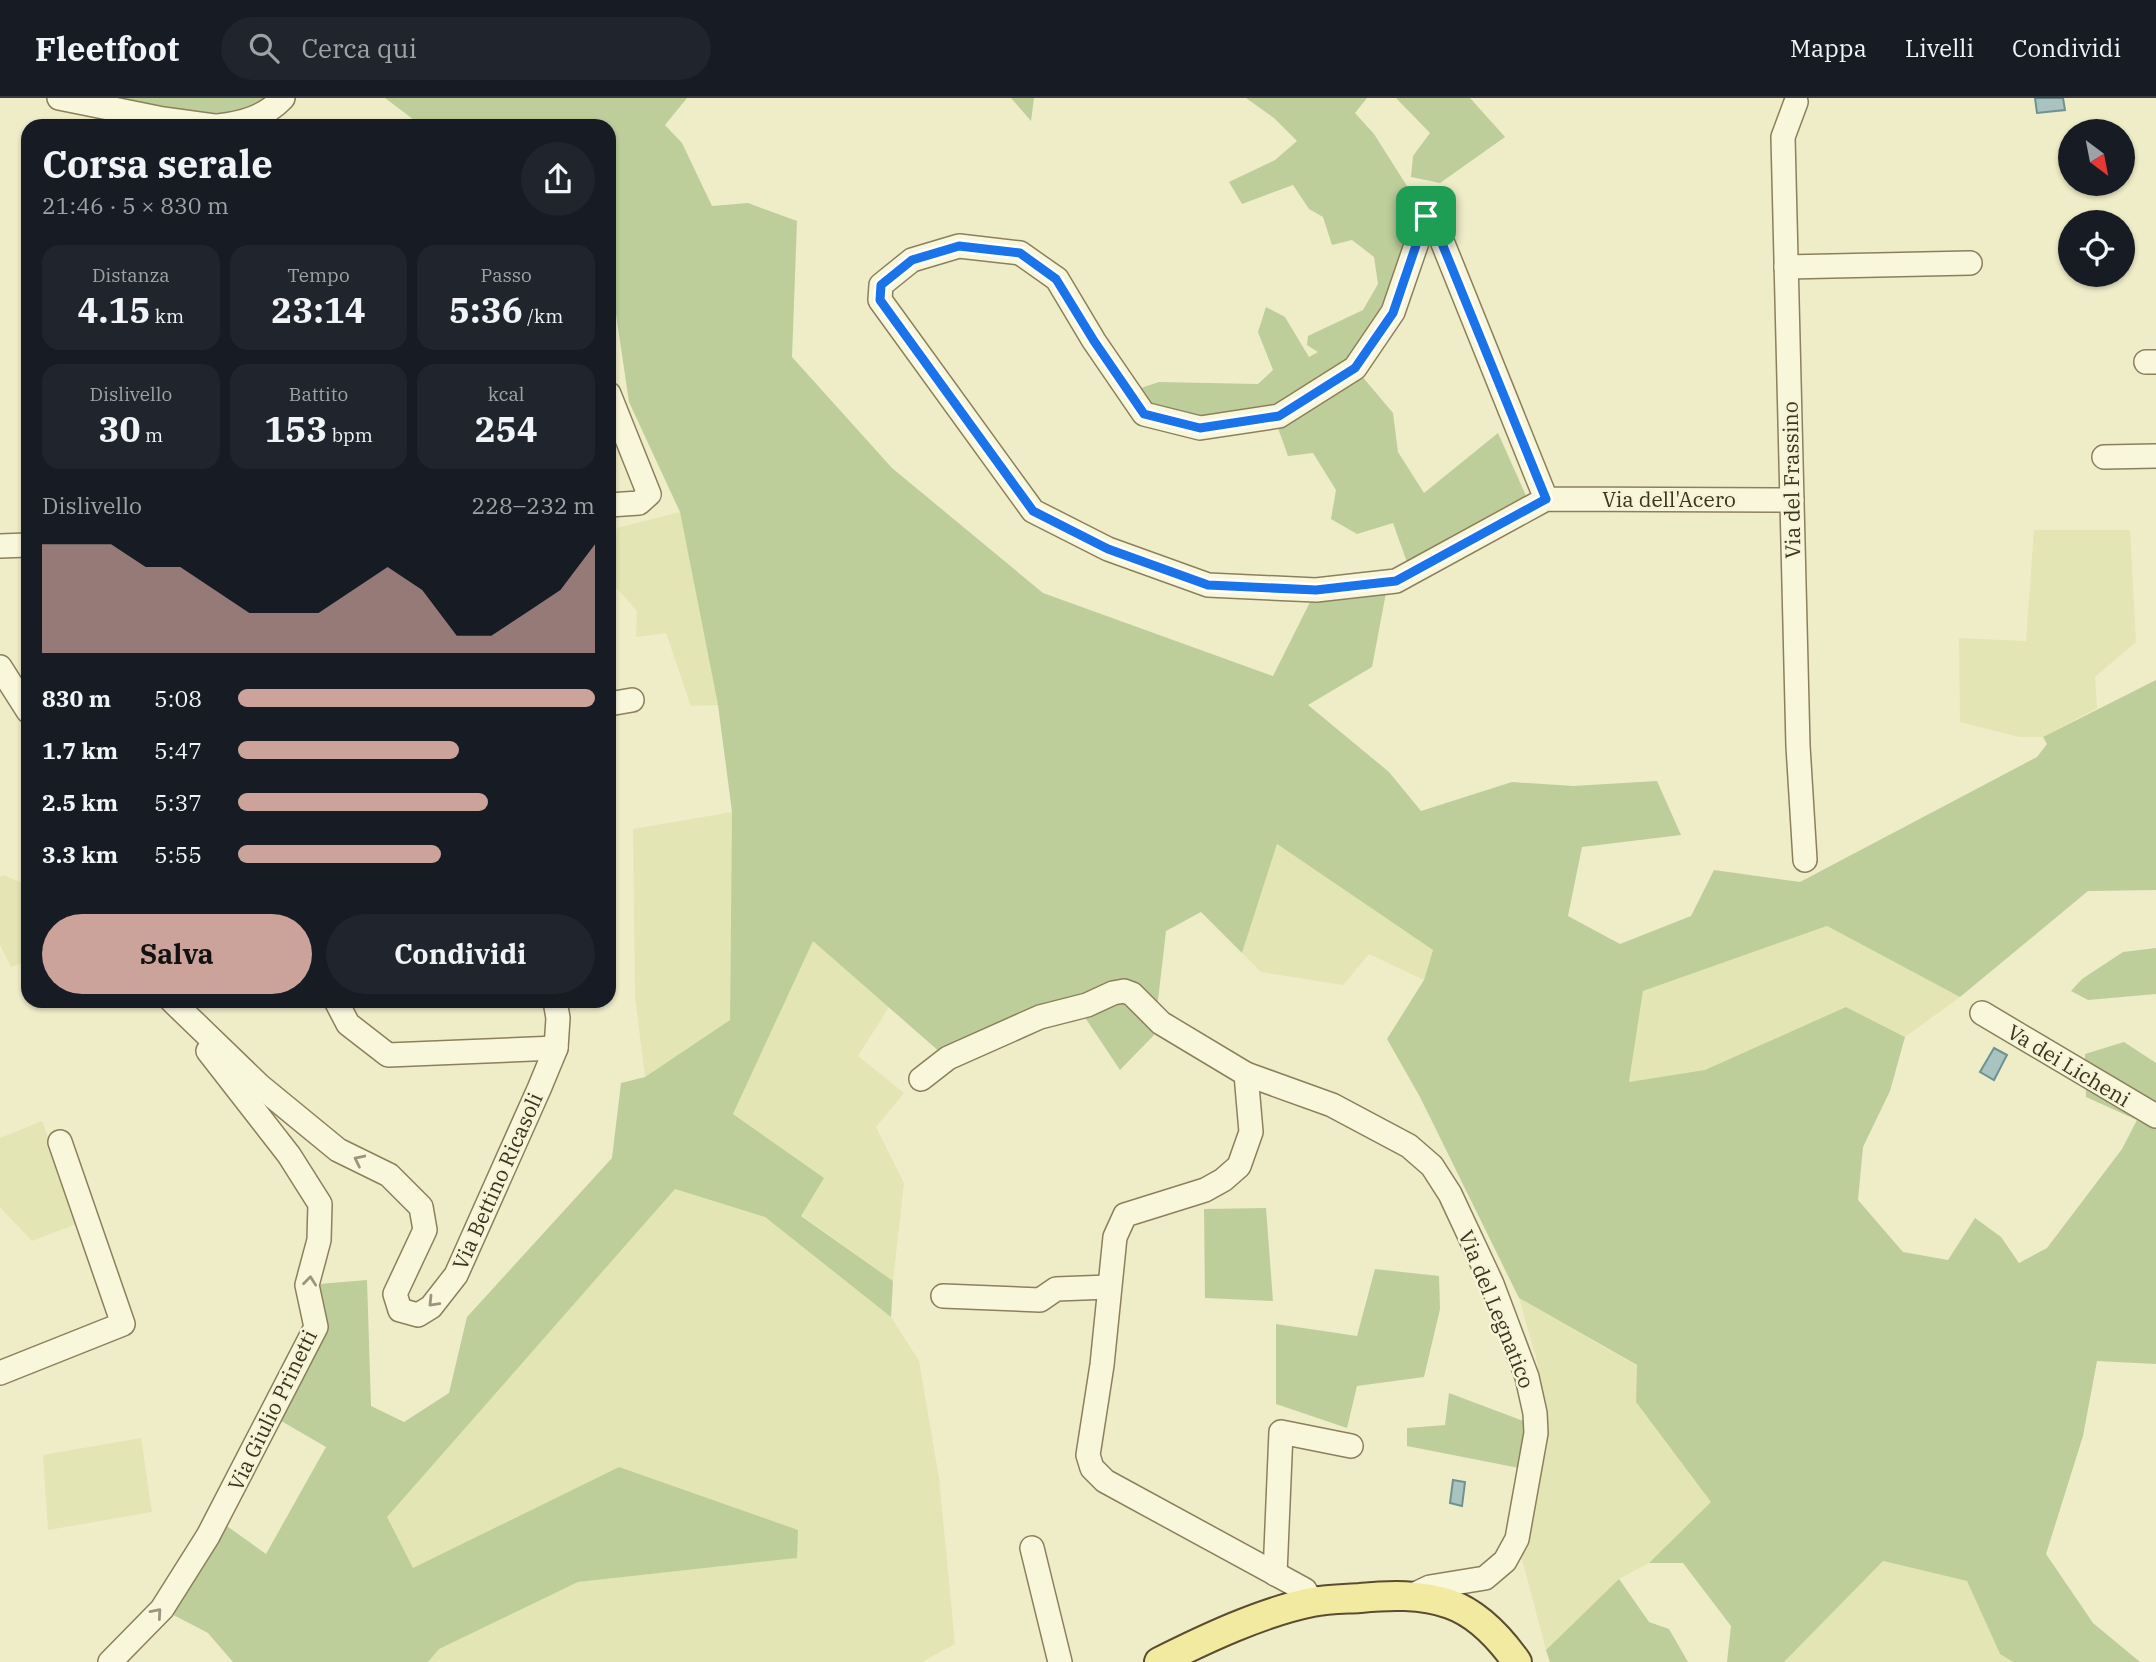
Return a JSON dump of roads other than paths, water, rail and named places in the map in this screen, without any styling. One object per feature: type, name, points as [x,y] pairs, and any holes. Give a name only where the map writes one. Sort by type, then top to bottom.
[{"type":"main road","points":[[1159,1662],[1249,1622],[1312,1602],[1411,1596],[1450,1604],[1478,1619],[1503,1642],[1517,1662]]},
{"type":"street","points":[[59,98],[153,119]]},
{"type":"street","points":[[251,119],[271,109],[283,98]]},
{"type":"street","name":"Via del Frassino","points":[[1797,99],[1783,137],[1798,746],[1805,860]]},
{"type":"street","name":"Via dell'Acero","points":[[1546,499],[1441,241],[1426,216],[1393,313],[1355,368],[1279,416],[1200,428],[1144,414],[1056,279],[1020,253],[959,246],[912,260],[881,285],[880,300],[1033,511],[1108,549],[1208,585],[1316,590],[1396,581],[1546,499],[1792,500]]},
{"type":"street","points":[[1786,267],[1970,263]]},
{"type":"street","points":[[616,412],[649,494],[639,503],[616,505]]},
{"type":"street","points":[[2104,457],[2156,456]]},
{"type":"street","points":[[0,546],[21,545]]},
{"type":"street","points":[[0,667],[21,700]]},
{"type":"street","points":[[616,703],[632,701]]},
{"type":"street","name":"Via del Legnatico","points":[[921,1079],[948,1058],[1040,1017],[1087,1005],[1124,991],[1132,994],[1161,1023],[1246,1074],[1332,1105],[1409,1146],[1432,1166],[1450,1194],[1492,1283],[1527,1377],[1535,1413],[1536,1433],[1517,1539],[1505,1561],[1485,1578],[1430,1587],[1411,1596]]},
{"type":"street","name":"Via Giulio Prinetti","points":[[110,1662],[162,1609],[208,1536],[316,1327],[307,1285],[319,1240],[320,1204],[289,1155],[176,1008]]},
{"type":"street","name":"Via Bettino Ricasoli","points":[[178,1008],[260,1086],[338,1150],[389,1175],[421,1207],[425,1230],[395,1294],[400,1310],[418,1315],[431,1307],[456,1275],[556,1048],[556,1008]]},
{"type":"street","points":[[340,1008],[348,1024],[388,1055],[556,1048]]},
{"type":"street","name":"Va dei Licheni","points":[[1982,1013],[2156,1116]]},
{"type":"street","points":[[1246,1074],[1251,1132],[1239,1166],[1223,1180],[1205,1190],[1125,1215],[1115,1237],[1102,1365],[1088,1455],[1092,1468],[1105,1481],[1305,1590],[1312,1602]]},
{"type":"street","points":[[0,1373],[130,1326],[60,1142]]},
{"type":"street","points":[[943,1296],[1040,1300],[1056,1289],[1109,1287]]},
{"type":"street","points":[[1275,1574],[1281,1433],[1351,1446]]},
{"type":"street","points":[[1032,1548],[1060,1662]]},
{"type":"water","points":[[2035,98],[2063,98],[2065,110],[2037,113]]},
{"type":"water","points":[[1994,1048],[2007,1055],[1994,1080],[1980,1072]]},
{"type":"water","points":[[1453,1480],[1465,1482],[1462,1506],[1450,1503]]}]
